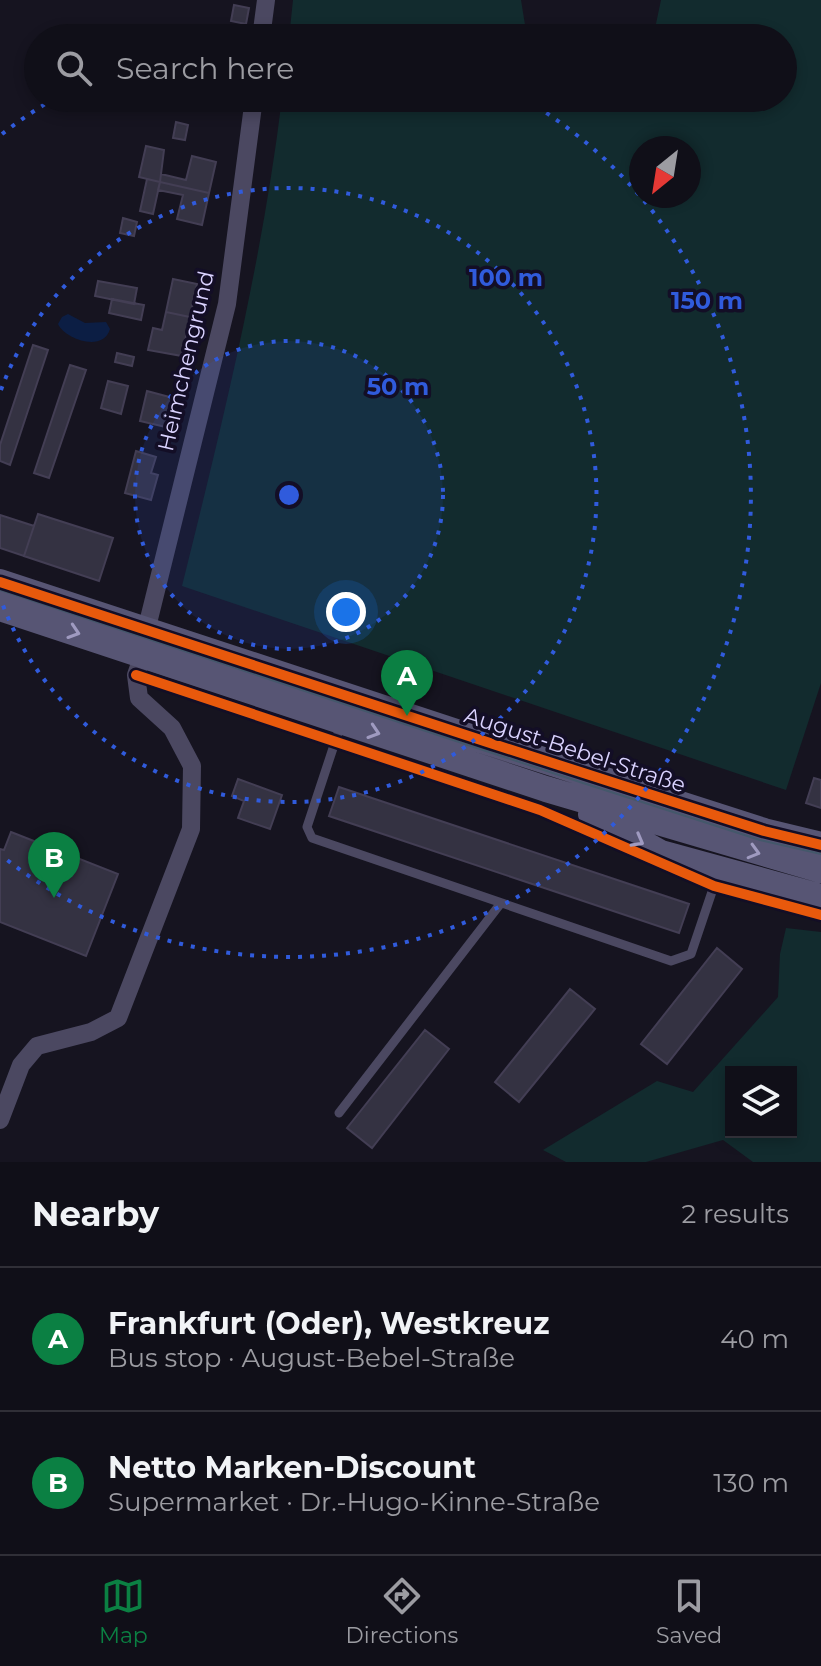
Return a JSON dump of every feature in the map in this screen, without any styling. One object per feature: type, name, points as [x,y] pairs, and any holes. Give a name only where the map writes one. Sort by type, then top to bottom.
[{"type":"street","points":[[263,24],[266,0]]},
{"type":"street","name":"Heimchengrund","points":[[0,1120],[21,1065],[37,1046],[91,1032],[118,1018],[191,829],[192,766],[172,728],[139,698],[136,675],[227,304],[252,112]]},
{"type":"street","name":"August-Bebel-Straße","points":[[0,582],[342,721],[546,789],[821,870]]},
{"type":"street","name":"August-Bebel-Straße","points":[[0,608],[145,643],[735,822],[821,845]]},
{"type":"street","points":[[546,789],[661,853],[821,897]]},
{"type":"lane","points":[[342,721],[307,827],[312,838],[671,961],[691,954],[719,869]]},
{"type":"lane","points":[[339,1113],[501,903]]},
{"type":"green space","points":[[293,0],[521,0],[525,24],[290,24]]},
{"type":"green space","points":[[661,0],[821,0],[821,683],[786,790],[182,586],[226,404],[264,221],[280,112],[797,112],[797,24],[656,24]]},
{"type":"green space","points":[[786,928],[821,932],[821,1162],[753,1162],[723,1140],[646,1162],[566,1162],[543,1150],[657,1081],[693,1092],[778,997],[780,954]]},
{"type":"water","points":[[68,314],[85,323],[106,322],[110,329],[100,340],[76,339],[58,324]]},
{"type":"building","points":[[234,5],[249,8],[246,24],[231,21]]},
{"type":"building","points":[[176,122],[188,125],[185,140],[173,138]]},
{"type":"building","points":[[146,146],[164,150],[160,182],[139,177]]},
{"type":"building","points":[[192,156],[216,162],[209,193],[160,182],[161,174],[186,180]]},
{"type":"building","points":[[147,179],[160,182],[153,214],[140,211]]},
{"type":"building","points":[[160,182],[209,193],[202,225],[177,219],[183,195],[158,190]]},
{"type":"building","points":[[123,218],[137,222],[134,236],[120,233]]},
{"type":"building","points":[[173,279],[197,284],[190,317],[166,312]]},
{"type":"building","points":[[98,281],[137,288],[134,304],[95,296]]},
{"type":"building","points":[[112,299],[144,305],[141,320],[109,313]]},
{"type":"building","points":[[166,312],[190,317],[182,356],[148,350],[153,328],[162,330]]},
{"type":"building","points":[[33,345],[48,350],[10,465],[0,461],[0,445]]},
{"type":"building","points":[[117,353],[134,357],[132,366],[115,362]]},
{"type":"building","points":[[70,365],[86,370],[49,478],[34,473]]},
{"type":"building","points":[[108,381],[128,386],[121,414],[101,408]]},
{"type":"building","points":[[147,391],[177,399],[170,428],[140,421]]},
{"type":"building","points":[[136,451],[156,457],[151,473],[158,475],[151,500],[125,493]]},
{"type":"building","points":[[38,514],[113,538],[99,581],[24,556]]},
{"type":"building","points":[[0,515],[34,526],[24,556],[0,548]]},
{"type":"building","points":[[814,778],[821,780],[821,808],[806,803]]},
{"type":"building","points":[[238,779],[282,795],[270,829],[238,818],[244,801],[232,796]]},
{"type":"building","points":[[339,787],[689,904],[679,933],[329,816]]},
{"type":"building","points":[[11,832],[118,874],[86,956],[0,922],[0,849],[4,850]]},
{"type":"building","points":[[717,948],[742,969],[667,1064],[641,1044]]},
{"type":"building","points":[[570,989],[595,1009],[519,1102],[495,1082]]},
{"type":"building","points":[[425,1030],[449,1049],[372,1148],[347,1128]]},
{"type":"tram line","points":[[0,590],[760,840],[821,854]]},
{"type":"cycle path","points":[[0,582],[764,831],[821,845]]},
{"type":"cycle path","points":[[136,675],[540,810],[714,886],[821,915]]},
{"type":"place","name":"Frankfurt (Oder), Westkreuz","points":[[407,716]]},
{"type":"place","name":"Netto Marken-Discount","points":[[54,898]]}]
